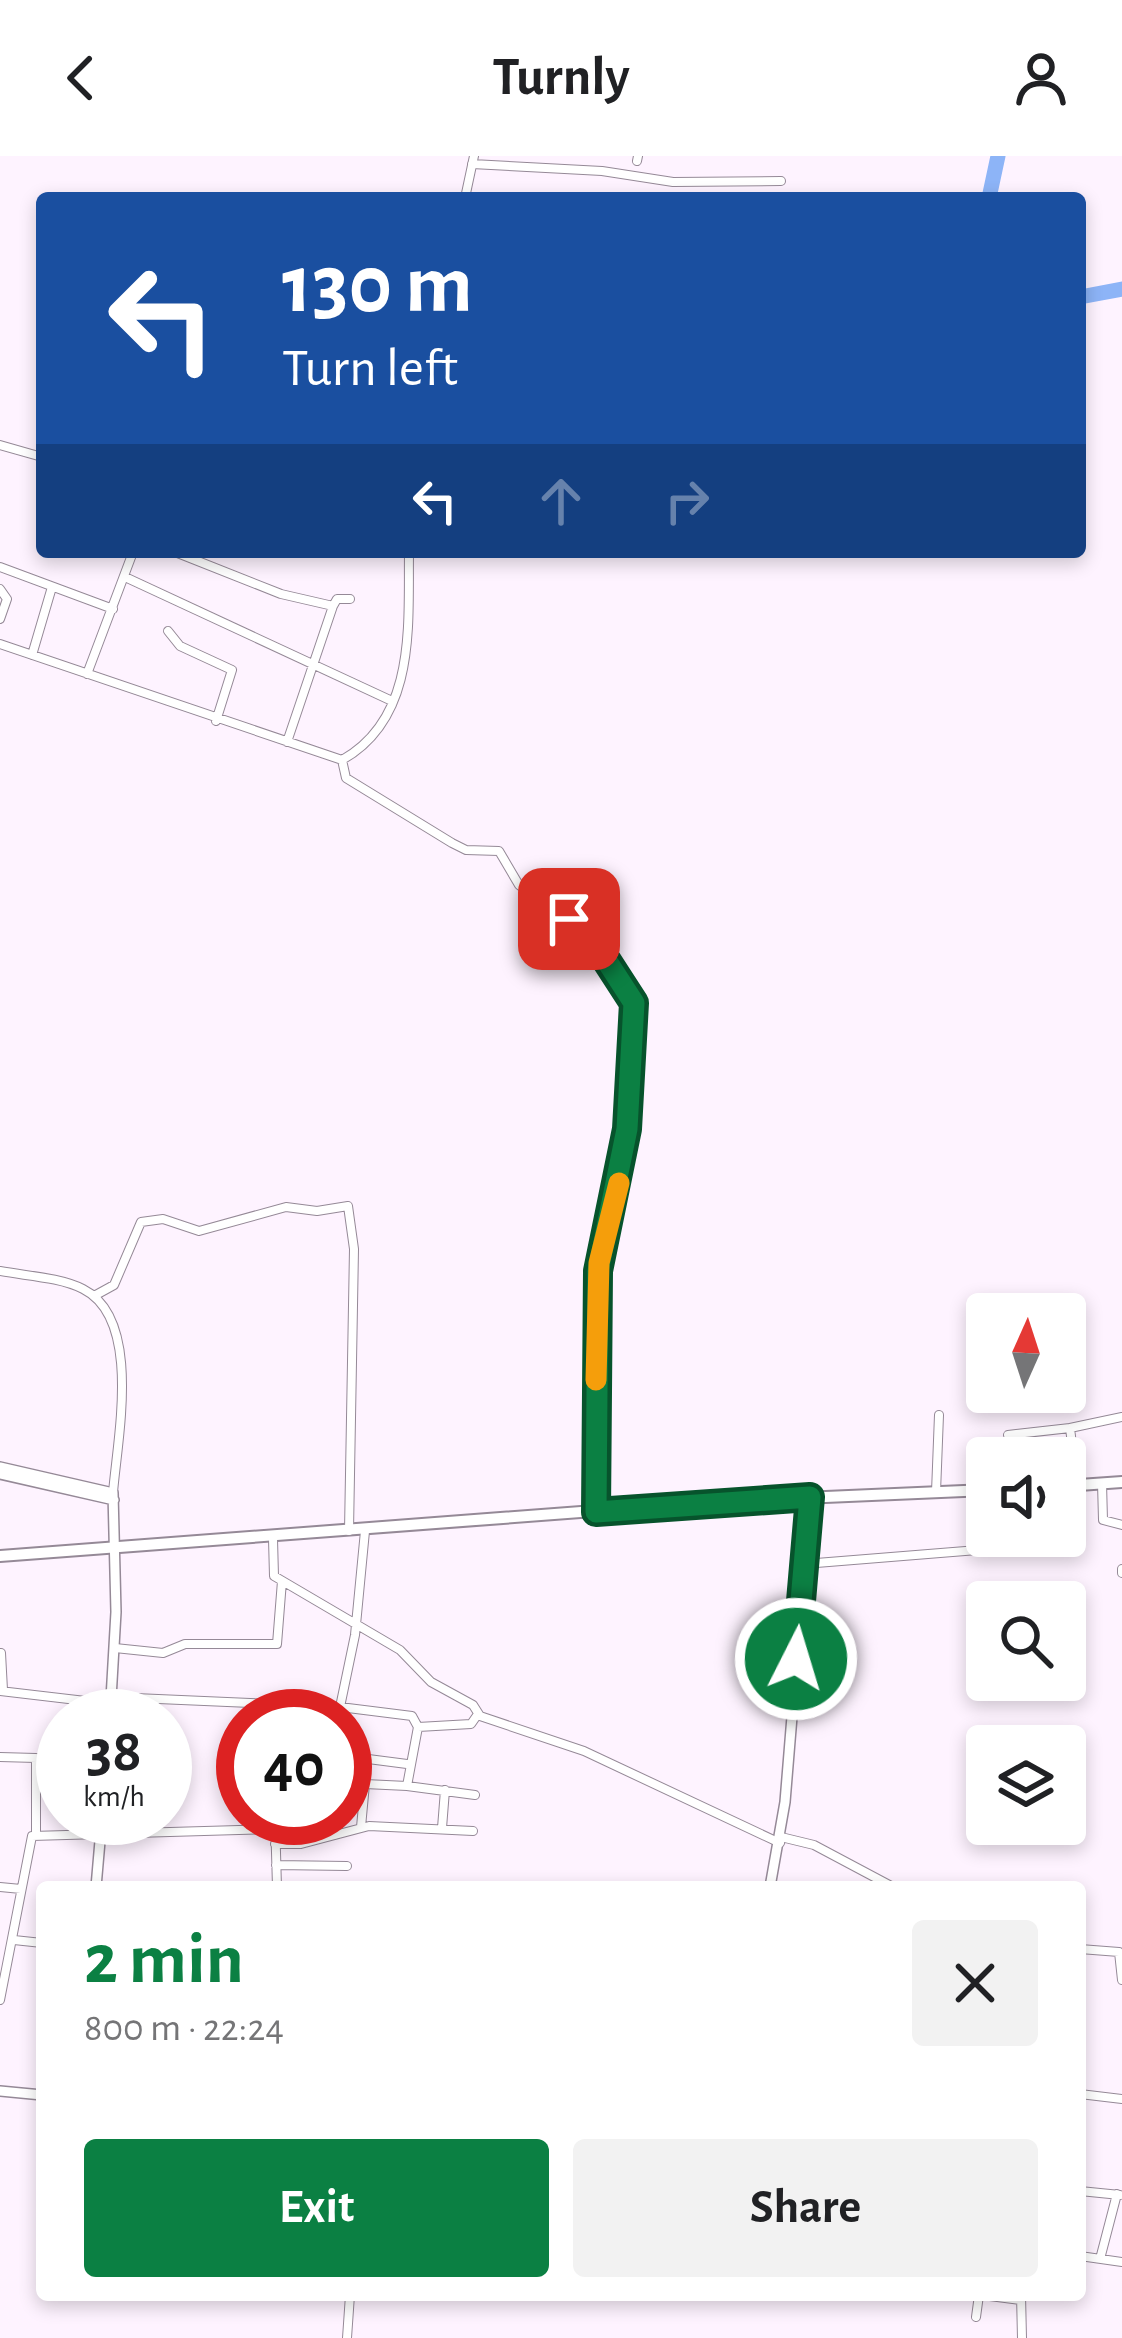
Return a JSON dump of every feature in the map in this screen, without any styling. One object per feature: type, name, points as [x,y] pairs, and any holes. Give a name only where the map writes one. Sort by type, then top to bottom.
[{"type":"main road","points":[[1086,1484],[1122,1482]]},
{"type":"main road","points":[[0,1556],[810,1497],[966,1491]]},
{"type":"street","points":[[466,192],[473,160],[673,182],[781,181]]},
{"type":"street","points":[[0,445],[36,455]]},
{"type":"street","points":[[87,675],[131,558]]},
{"type":"street","points":[[190,558],[281,594],[333,606]]},
{"type":"street","points":[[341,760],[364,743],[392,701],[406,661],[409,558]]},
{"type":"street","points":[[0,619],[7,598],[1,589],[5,568],[113,609]]},
{"type":"street","points":[[125,577],[392,701]]},
{"type":"street","points":[[32,655],[52,587]]},
{"type":"street","points":[[287,742],[333,606],[337,598],[350,599]]},
{"type":"street","points":[[168,632],[180,646],[232,670],[216,721]]},
{"type":"street","points":[[0,644],[341,760]]},
{"type":"street","points":[[341,760],[346,778],[452,843],[466,850],[499,851],[519,884],[587,935],[634,999],[627,1129],[598,1271],[596,1512]]},
{"type":"street","points":[[94,1296],[114,1285],[141,1222],[163,1219],[199,1232],[286,1207],[317,1211],[348,1207],[354,1250],[349,1532]]},
{"type":"street","points":[[0,1270],[72,1285],[94,1296],[123,1355],[114,1497],[112,1689]]},
{"type":"street","points":[[936,1492],[939,1415]]},
{"type":"street","points":[[1008,1435],[1122,1418]]},
{"type":"street","points":[[1070,1428],[1070,1437]]},
{"type":"street","points":[[0,1470],[114,1497]]},
{"type":"street","points":[[1102,1483],[1103,1520],[1122,1525]]},
{"type":"street","points":[[771,1881],[781,1840],[810,1497]]},
{"type":"street","points":[[344,1689],[356,1624],[364,1531]]},
{"type":"street","points":[[273,1539],[272,1573],[400,1650],[430,1682],[473,1705],[478,1714],[584,1751],[781,1840],[814,1845],[882,1881]]},
{"type":"street","points":[[804,1564],[966,1551]]},
{"type":"street","points":[[115,1648],[155,1653],[185,1644],[277,1644],[282,1581]]},
{"type":"street","points":[[2,1653],[2,1690],[36,1695]]},
{"type":"street","points":[[372,1712],[407,1713],[418,1727]]},
{"type":"street","points":[[418,1727],[471,1724],[478,1714]]},
{"type":"street","points":[[407,1786],[407,1763],[418,1727]]},
{"type":"street","points":[[0,1757],[36,1758]]},
{"type":"street","points":[[372,1759],[407,1763]]},
{"type":"street","points":[[372,1784],[475,1795]]},
{"type":"street","points":[[442,1828],[445,1790]]},
{"type":"street","points":[[372,1827],[473,1831]]},
{"type":"street","points":[[0,2000],[28,1842],[36,1834]]},
{"type":"street","points":[[96,1881],[99,1845]]},
{"type":"street","points":[[275,1845],[277,1881]]},
{"type":"street","points":[[276,1864],[347,1866]]},
{"type":"street","points":[[0,1887],[21,1889]]},
{"type":"street","points":[[13,1940],[36,1942]]},
{"type":"street","points":[[1086,1949],[1119,1952],[1122,1980]]},
{"type":"street","points":[[0,2091],[36,2094]]},
{"type":"street","points":[[1086,2095],[1122,2099]]},
{"type":"street","points":[[1086,2192],[1120,2195],[1100,2259]]},
{"type":"street","points":[[1086,2257],[1122,2262]]},
{"type":"street","points":[[347,2338],[350,2301]]},
{"type":"street","points":[[976,2317],[979,2301]]},
{"type":"street","points":[[1021,2301],[1022,2338]]},
{"type":"waterway","points":[[990,192],[998,156]]},
{"type":"waterway","points":[[1086,296],[1122,289]]},
{"type":"slow traffic","points":[[596,1380],[599,1263],[619,1183]]},
{"type":"route","points":[[569,919],[601,952],[634,1003],[627,1129],[618,1192],[598,1271],[596,1512],[810,1497],[796,1659]]}]
